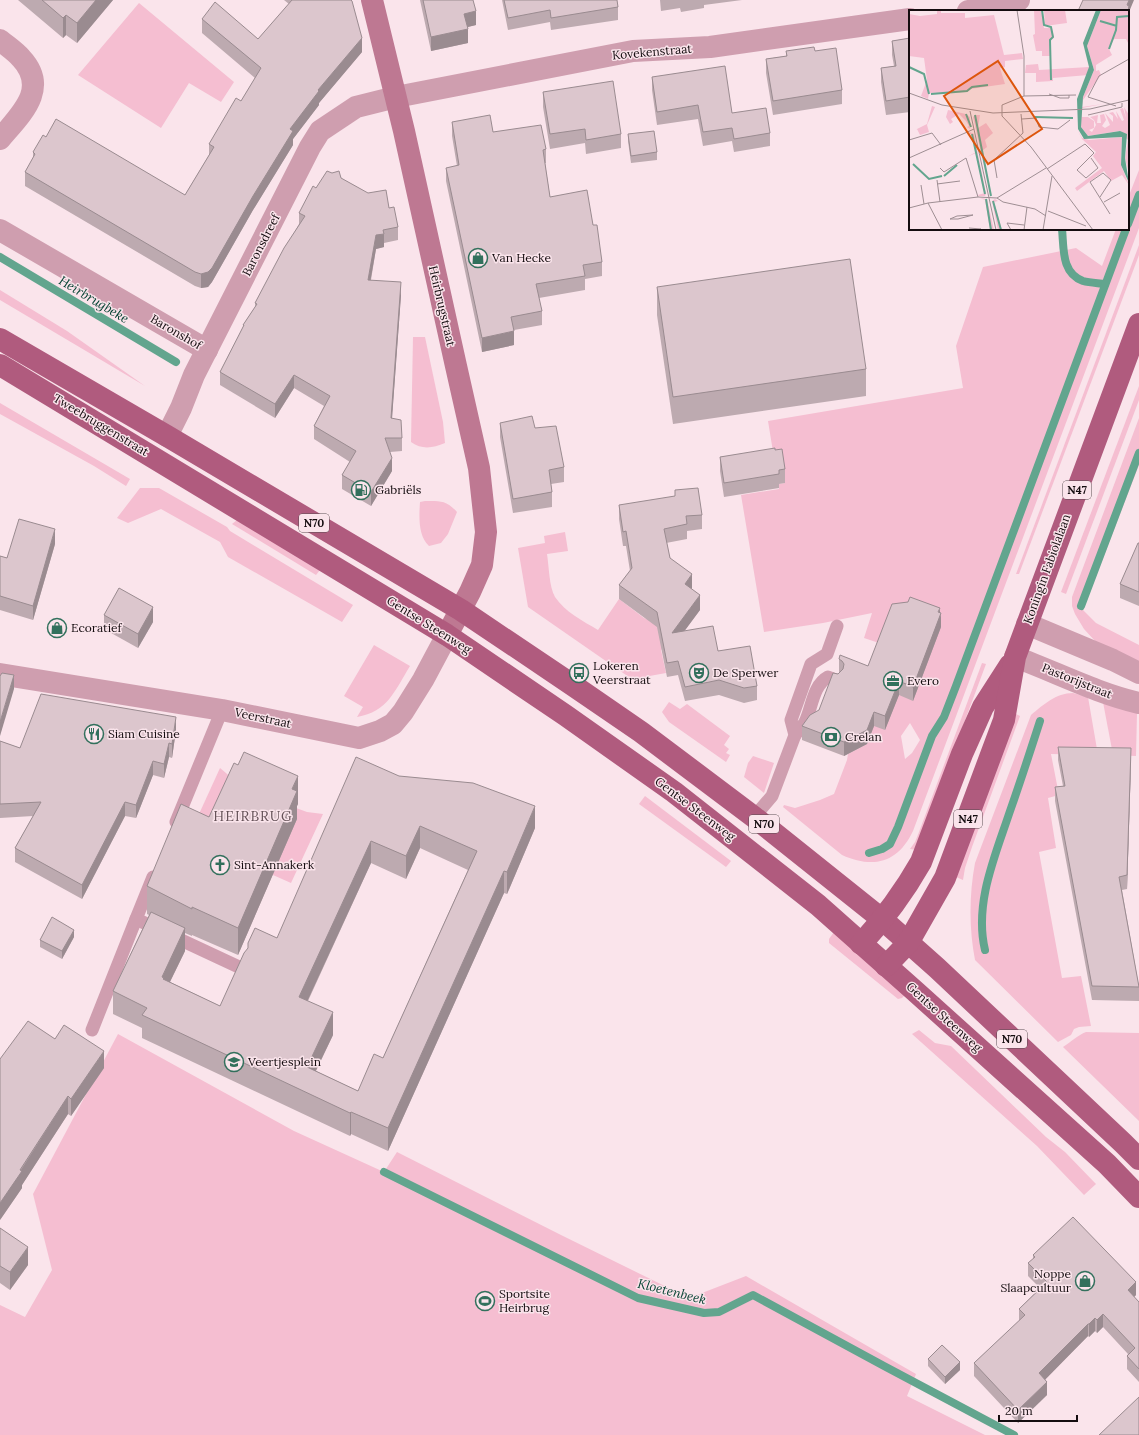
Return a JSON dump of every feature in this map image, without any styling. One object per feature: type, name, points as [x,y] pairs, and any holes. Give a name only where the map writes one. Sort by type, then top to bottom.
[{"type":"main road","name":"Koningin Fabiolalaan","points":[[886,966],[908,942],[945,878],[1004,720],[1015,657],[1139,324]]},
{"type":"main road","name":"Tweebruggenstraat","points":[[0,339],[167,436]]},
{"type":"main road","name":"Tweebruggenstraat","points":[[0,365],[202,486]]},
{"type":"main road","name":"N70","points":[[167,436],[461,610],[641,732],[754,817],[883,920],[1139,1159]]},
{"type":"main road","name":"Gentse Steenweg","points":[[202,486],[447,636],[565,715],[674,792],[818,906],[1107,1164],[1139,1197]]},
{"type":"main road","name":"Koningin Fabiolalaan","points":[[861,944],[883,920],[912,879],[921,862],[962,754],[982,707],[1015,657]]},
{"type":"street","name":"Heirbrugstraat","points":[[372,0],[396,97],[480,468],[486,532],[482,566],[461,610]]},
{"type":"street","points":[[975,10],[1014,4],[1019,0]]},
{"type":"street","name":"Kovekenstraat","points":[[396,97],[633,51],[710,47],[909,19]]},
{"type":"street","points":[[0,40],[28,66],[34,84],[33,93],[28,103],[0,139]]},
{"type":"street","name":"Baronsdreef","points":[[167,436],[181,408],[194,375],[320,131],[356,107],[396,97]]},
{"type":"street","name":"Baronshof","points":[[0,230],[207,350]]},
{"type":"street","name":"Veerstraat","points":[[0,674],[222,710],[359,738],[373,734],[393,724],[403,712],[423,680],[461,610]]},
{"type":"street","points":[[1027,624],[1113,660],[1139,673]]},
{"type":"street","name":"Pastorijstraat","points":[[1015,657],[1125,700],[1139,703]]},
{"type":"lane","points":[[795,735],[791,720],[812,664],[827,654],[837,626]]},
{"type":"lane","points":[[754,817],[772,796],[795,735],[805,722],[816,691],[823,680],[828,677],[836,680]]},
{"type":"lane","points":[[171,832],[222,710]]},
{"type":"lane","points":[[92,1030],[156,868]]},
{"type":"lane","points":[[136,919],[241,968]]},
{"type":"shaded area","points":[[139,3],[234,82],[221,102],[189,83],[161,128],[78,75]]},
{"type":"shaded area","points":[[1139,170],[1139,228],[913,831],[907,842],[900,850],[884,860],[864,862],[842,855],[783,807],[784,805],[795,808],[834,794],[848,754],[865,745],[873,724],[882,644],[864,638],[872,613],[823,623],[764,632],[741,495],[779,489],[779,484],[785,483],[782,464],[775,464],[768,421],[963,388],[956,346],[983,267],[1076,248],[1102,266],[1116,230],[1129,230],[1129,195]],"holes":[[[910,723],[920,740],[912,753],[905,759],[901,736]]]},
{"type":"shaded area","points":[[1139,245],[1139,255],[1019,574],[1016,574]]},
{"type":"shaded area","points":[[0,290],[67,331],[145,386],[0,300]]},
{"type":"shaded area","points":[[413,337],[425,337],[443,422],[445,443],[432,447],[423,447],[415,445],[411,442]]},
{"type":"shaded area","points":[[1139,386],[1139,400],[1066,594],[1061,592]]},
{"type":"shaded area","points":[[0,403],[130,479],[126,486],[94,466],[0,414]]},
{"type":"shaded area","points":[[1139,418],[1139,465],[1083,610],[1096,623],[1139,645],[1139,664],[1096,642],[1084,629],[1075,614],[1072,606],[1072,597]]},
{"type":"shaded area","points":[[140,488],[159,488],[227,527],[230,531],[353,605],[342,622],[228,557],[220,542],[161,509],[128,523],[117,518]]},
{"type":"shaded area","points":[[420,502],[446,503],[457,512],[448,534],[441,543],[429,546],[425,542],[420,526]]},
{"type":"shaded area","points":[[237,520],[320,570],[316,575],[232,524]]},
{"type":"shaded area","points":[[565,532],[568,551],[547,554],[550,582],[555,597],[569,612],[598,630],[619,599],[644,618],[682,634],[661,650],[666,673],[644,677],[639,684],[528,607],[518,548],[545,543],[544,536]]},
{"type":"shaded area","points":[[374,645],[410,666],[390,699],[376,710],[357,717],[363,707],[344,696]]},
{"type":"shaded area","points":[[982,663],[986,664],[926,825],[916,850],[910,849],[919,832]]},
{"type":"shaded area","points":[[1073,693],[1088,697],[1098,755],[1051,754],[1059,795],[1048,798],[1056,848],[1039,852],[1062,978],[1081,976],[1091,1026],[1074,1029],[1071,1035],[1058,1042],[975,960],[971,924],[971,900],[975,863],[1031,715],[1055,697]]},
{"type":"shaded area","points":[[669,702],[680,709],[687,704],[730,736],[724,745],[729,749],[726,753],[730,755],[726,762],[669,722],[662,712]]},
{"type":"shaded area","points":[[1103,702],[1137,713],[1136,756],[1113,755]]},
{"type":"shaded area","points":[[1016,714],[1020,716],[972,847],[965,868],[963,880],[956,877]]},
{"type":"shaded area","points":[[753,756],[774,763],[764,793],[744,777],[748,763]]},
{"type":"shaded area","points":[[220,768],[233,779],[240,798],[189,836]]},
{"type":"shaded area","points":[[645,796],[731,861],[726,867],[639,804]]},
{"type":"shaded area","points":[[296,808],[307,812],[323,814],[291,883],[264,871]]},
{"type":"shaded area","points":[[834,932],[906,994],[902,998],[898,999],[829,943],[829,939]]},
{"type":"shaded area","points":[[919,1030],[935,1043],[951,1046],[1046,1137],[1065,1152],[1096,1184],[1084,1195],[1037,1146],[912,1034]]},
{"type":"shaded area","points":[[1086,1032],[1139,1033],[1139,1121],[1063,1047]]},
{"type":"shaded area","points":[[118,1034],[294,1131],[384,1172],[397,1152],[689,1298],[746,1276],[916,1374],[907,1396],[985,1435],[0,1435],[0,1305],[25,1317],[52,1270],[33,1194]]},
{"type":"building","points":[[42,0],[96,0],[77,23],[66,15],[63,18]]},
{"type":"building","points":[[292,0],[351,0],[362,38],[318,90],[319,91],[290,129],[293,131],[253,196],[212,268],[208,272],[201,274],[195,272],[25,172],[35,154],[33,152],[43,135],[46,137],[56,119],[185,195],[214,147],[209,144],[236,98],[241,101],[261,68],[202,19],[215,2],[258,39]]},
{"type":"building","points":[[423,0],[473,0],[476,11],[464,14],[468,29],[431,37]]},
{"type":"building","points":[[504,0],[617,0],[618,7],[551,18],[550,10],[508,18]]},
{"type":"building","points":[[1083,0],[1129,0],[1127,5],[1129,6],[1128,10],[1078,10]]},
{"type":"building","points":[[909,38],[909,97],[886,101],[881,68],[896,66],[892,41]]},
{"type":"building","points":[[814,47],[815,51],[836,48],[842,90],[773,101],[766,59],[787,56],[786,51]]},
{"type":"building","points":[[725,66],[732,113],[766,108],[770,133],[734,139],[732,128],[703,132],[698,105],[657,112],[652,77]]},
{"type":"building","points":[[613,81],[621,134],[586,140],[585,129],[550,134],[543,92]]},
{"type":"building","points":[[490,115],[493,132],[541,125],[546,149],[543,150],[550,197],[587,190],[593,225],[597,225],[602,262],[583,265],[585,276],[536,284],[542,311],[511,317],[514,331],[482,338],[446,168],[459,165],[452,122]]},
{"type":"building","points":[[654,131],[657,152],[631,156],[628,134]]},
{"type":"building","points":[[327,171],[332,173],[339,171],[341,178],[368,193],[386,190],[389,208],[394,207],[398,227],[383,230],[384,234],[376,235],[368,280],[401,282],[391,418],[401,420],[402,438],[385,438],[392,458],[371,492],[342,475],[356,451],[314,426],[330,396],[294,375],[275,404],[220,372],[243,325],[257,304],[255,303],[284,248],[305,216],[299,213],[313,186],[316,188]]},
{"type":"building","points":[[850,259],[866,369],[673,397],[657,287]]},
{"type":"building","points":[[532,416],[535,428],[556,426],[564,467],[549,470],[552,492],[513,499],[500,423]]},
{"type":"building","points":[[775,448],[775,450],[782,449],[785,469],[779,470],[779,474],[724,483],[720,457]]},
{"type":"building","points":[[698,488],[702,515],[686,516],[687,524],[664,529],[670,558],[692,574],[685,584],[700,595],[672,633],[713,626],[718,651],[750,646],[757,686],[744,688],[719,680],[685,687],[678,661],[667,663],[657,612],[619,585],[632,568],[626,531],[623,532],[619,505],[675,496],[675,490]]},
{"type":"building","points":[[19,519],[55,529],[33,606],[0,596],[0,556],[7,558]]},
{"type":"building","points":[[1139,543],[1139,592],[1120,584]]},
{"type":"building","points":[[119,588],[153,607],[138,634],[104,615]]},
{"type":"building","points":[[910,597],[940,608],[938,612],[941,613],[913,687],[899,681],[885,716],[874,712],[867,730],[844,742],[802,726],[810,715],[819,710],[833,673],[838,674],[843,669],[844,664],[839,659],[840,655],[868,666],[892,604],[908,602]]},
{"type":"building","points":[[2,673],[14,675],[0,722],[0,676]]},
{"type":"building","points":[[41,694],[176,717],[172,744],[169,743],[164,764],[153,761],[136,805],[125,802],[82,885],[15,848],[41,802],[0,804],[0,741],[20,748]]},
{"type":"building","points":[[1058,747],[1131,748],[1127,875],[1119,877],[1139,987],[1092,986],[1055,787],[1065,786]]},
{"type":"building","name":"Sint-Annakerk","points":[[244,752],[298,776],[292,789],[297,791],[238,928],[192,907],[192,909],[147,886],[181,804],[209,817],[234,763],[238,765]]},
{"type":"building","points":[[356,757],[399,776],[473,783],[535,806],[507,872],[504,871],[388,1128],[351,1112],[350,1113],[142,1015],[147,1008],[113,991],[151,912],[185,928],[162,977],[164,978],[163,979],[220,1006],[244,953],[248,948],[248,943],[255,928],[277,938]],"holes":[[[420,826],[477,851],[383,1058],[374,1054],[358,1091],[307,1067],[333,1012],[299,997],[371,841],[406,856]]]},
{"type":"building","points":[[52,917],[74,930],[62,951],[40,940]]},
{"type":"building","points":[[28,1021],[55,1039],[64,1025],[104,1051],[71,1099],[68,1096],[20,1170],[22,1171],[0,1203],[0,1059]]},
{"type":"building","points":[[1073,1217],[1136,1282],[1128,1290],[1139,1302],[1139,1369],[1127,1356],[1135,1348],[1103,1314],[1097,1320],[1095,1318],[1088,1324],[1039,1373],[1047,1382],[1018,1410],[974,1363],[1025,1315],[1019,1309],[1047,1282],[1028,1263],[1035,1257],[1033,1255]]},
{"type":"building","points":[[0,1228],[28,1247],[10,1272],[0,1266]]},
{"type":"building","points":[[942,1345],[960,1362],[945,1377],[928,1359]]},
{"type":"building","points":[[1139,1397],[1139,1435],[1099,1435]]},
{"type":"waterway","points":[[1129,221],[1139,195]]},
{"type":"waterway","name":"Heirbrugbeke","points":[[1062,230],[1065,259],[1071,272],[1083,281],[1105,284]]},
{"type":"waterway","points":[[869,853],[882,849],[890,844],[898,827],[932,736],[944,717],[1126,230]]},
{"type":"waterway","name":"Heirbrugbeke","points":[[0,257],[176,362]]},
{"type":"waterway","points":[[1081,606],[1139,453]]},
{"type":"waterway","points":[[985,950],[982,933],[982,915],[984,898],[992,863],[1040,721]]},
{"type":"waterway","name":"Kloetenbeek","points":[[384,1172],[638,1298],[704,1313],[719,1312],[753,1295],[1014,1435]]},
{"type":"place","name":"Van Hecke","points":[[478,258]]},
{"type":"place","name":"Gabriëls","points":[[361,490]]},
{"type":"place","name":"Ecoratief","points":[[57,628]]},
{"type":"place","name":"Lokeren Veerstraat","points":[[579,673]]},
{"type":"place","name":"De Sperwer","points":[[699,673]]},
{"type":"place","name":"Evero","points":[[893,681]]},
{"type":"place","name":"Siam Cuisine","points":[[94,734]]},
{"type":"place","name":"Crelan","points":[[831,737]]},
{"type":"place","name":"Sint-Annakerk","points":[[220,865]]},
{"type":"place","name":"Veertjesplein","points":[[234,1062]]},
{"type":"place","name":"Noppe Slaapcultuur","points":[[1085,1281]]},
{"type":"place","name":"Sportsite Heirbrug","points":[[485,1301]]},
{"type":"district","name":"HEIRBRUG","points":[[253,816]]}]
